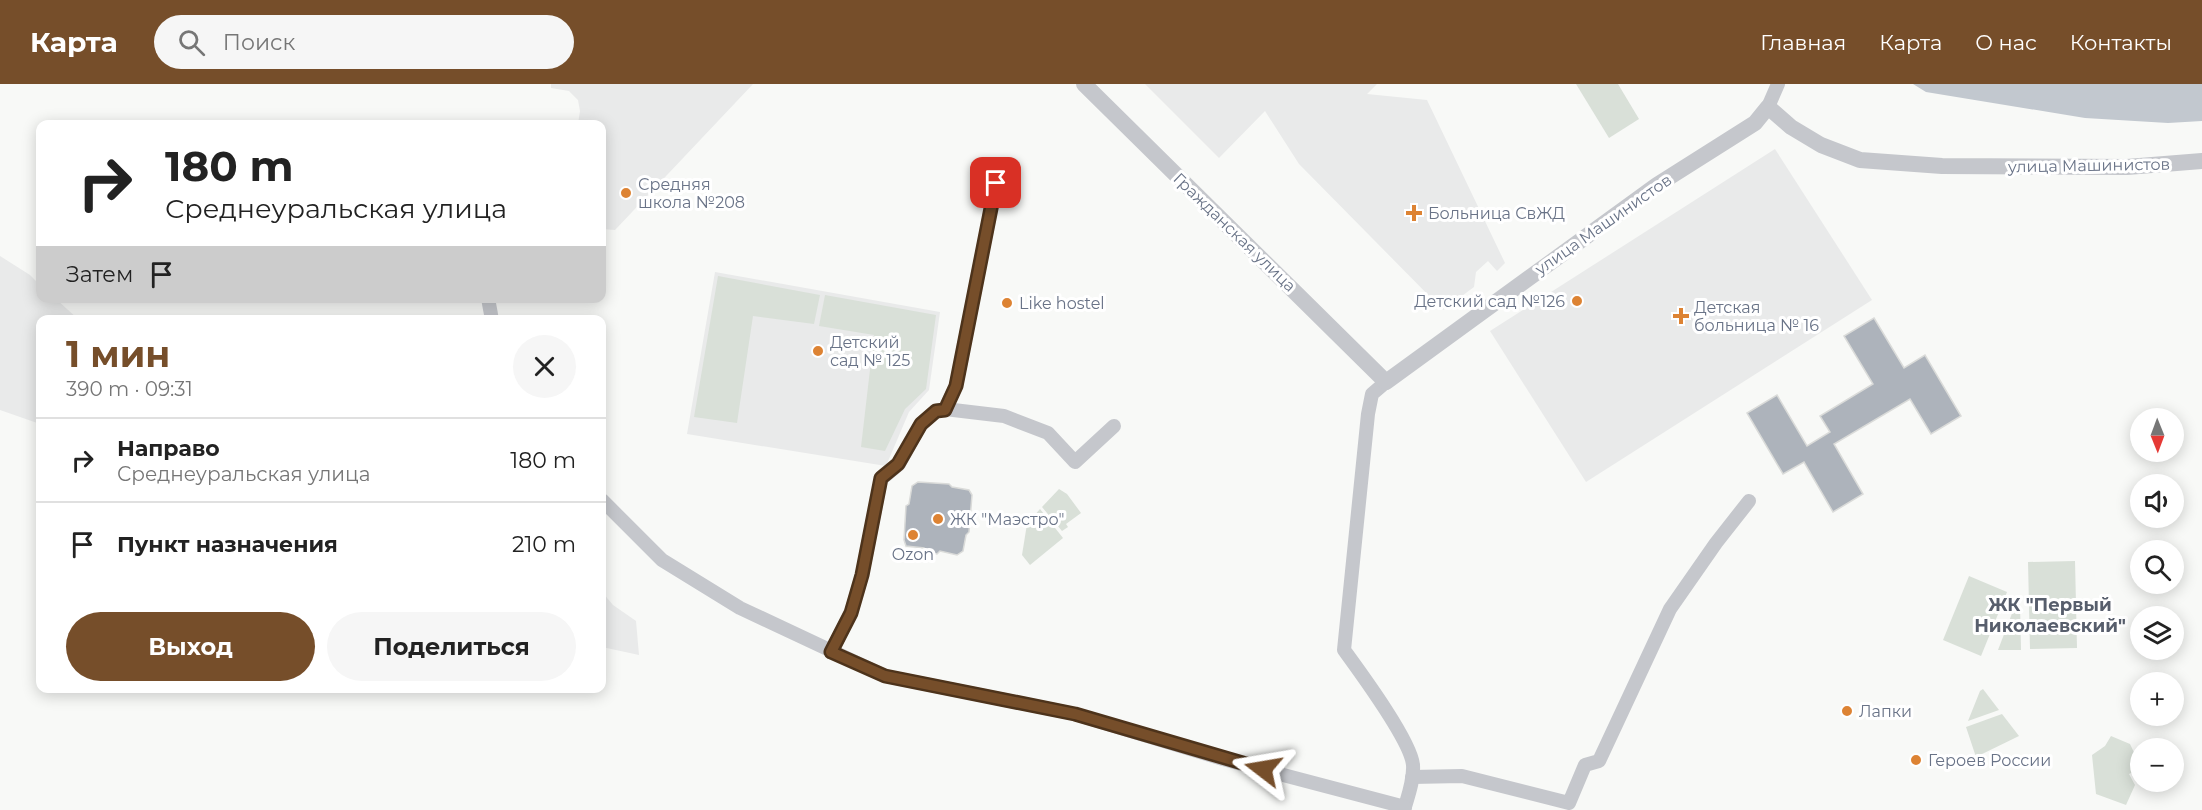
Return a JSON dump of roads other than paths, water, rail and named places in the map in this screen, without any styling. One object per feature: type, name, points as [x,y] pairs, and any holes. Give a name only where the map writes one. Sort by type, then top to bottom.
[{"type":"street","name":"Гражданская улица","points":[[1084,84],[1386,382]]},
{"type":"street","points":[[1768,107],[1778,84]]},
{"type":"street","name":"улица Машинистов","points":[[1404,808],[1412,777],[1412,758],[1366,679],[1344,650],[1368,414],[1372,394],[1386,382],[1657,185],[1755,123],[1768,107],[1791,126],[1821,145],[1860,160],[1942,166],[2115,167],[2202,161]]},
{"type":"street","points":[[945,410],[956,386],[996,183]]},
{"type":"street","points":[[831,652],[851,613],[862,575],[881,478],[898,464],[921,424],[936,411],[1004,416],[1048,434],[1075,462],[1114,426]]},
{"type":"street","points":[[1412,777],[1462,776],[1569,803],[1585,765],[1599,761],[1670,609],[1716,543],[1749,501]]},
{"type":"street","points":[[606,505],[662,560],[740,608],[885,676],[1075,714],[1223,759],[1404,808]]},
{"type":"place","name":"Средняя школа №208","points":[[626,193]]},
{"type":"place","name":"Больница СвЖД","points":[[1414,213]]},
{"type":"place","name":"Детский сад №126","points":[[1577,301]]},
{"type":"place","name":"Like hostel","points":[[1007,303]]},
{"type":"place","name":"Детская больница № 16","points":[[1681,316]]},
{"type":"place","name":"Детский сад № 125","points":[[818,351]]},
{"type":"place","name":"ЖК \"Маэстро\"","points":[[938,519]]},
{"type":"place","name":"Ozon","points":[[913,535]]},
{"type":"place","name":"Лапки","points":[[1847,711]]},
{"type":"place","name":"Героев России","points":[[1916,760]]},
{"type":"district","name":"ЖК \"Первый Николаевский\"","points":[[2050,615]]}]
